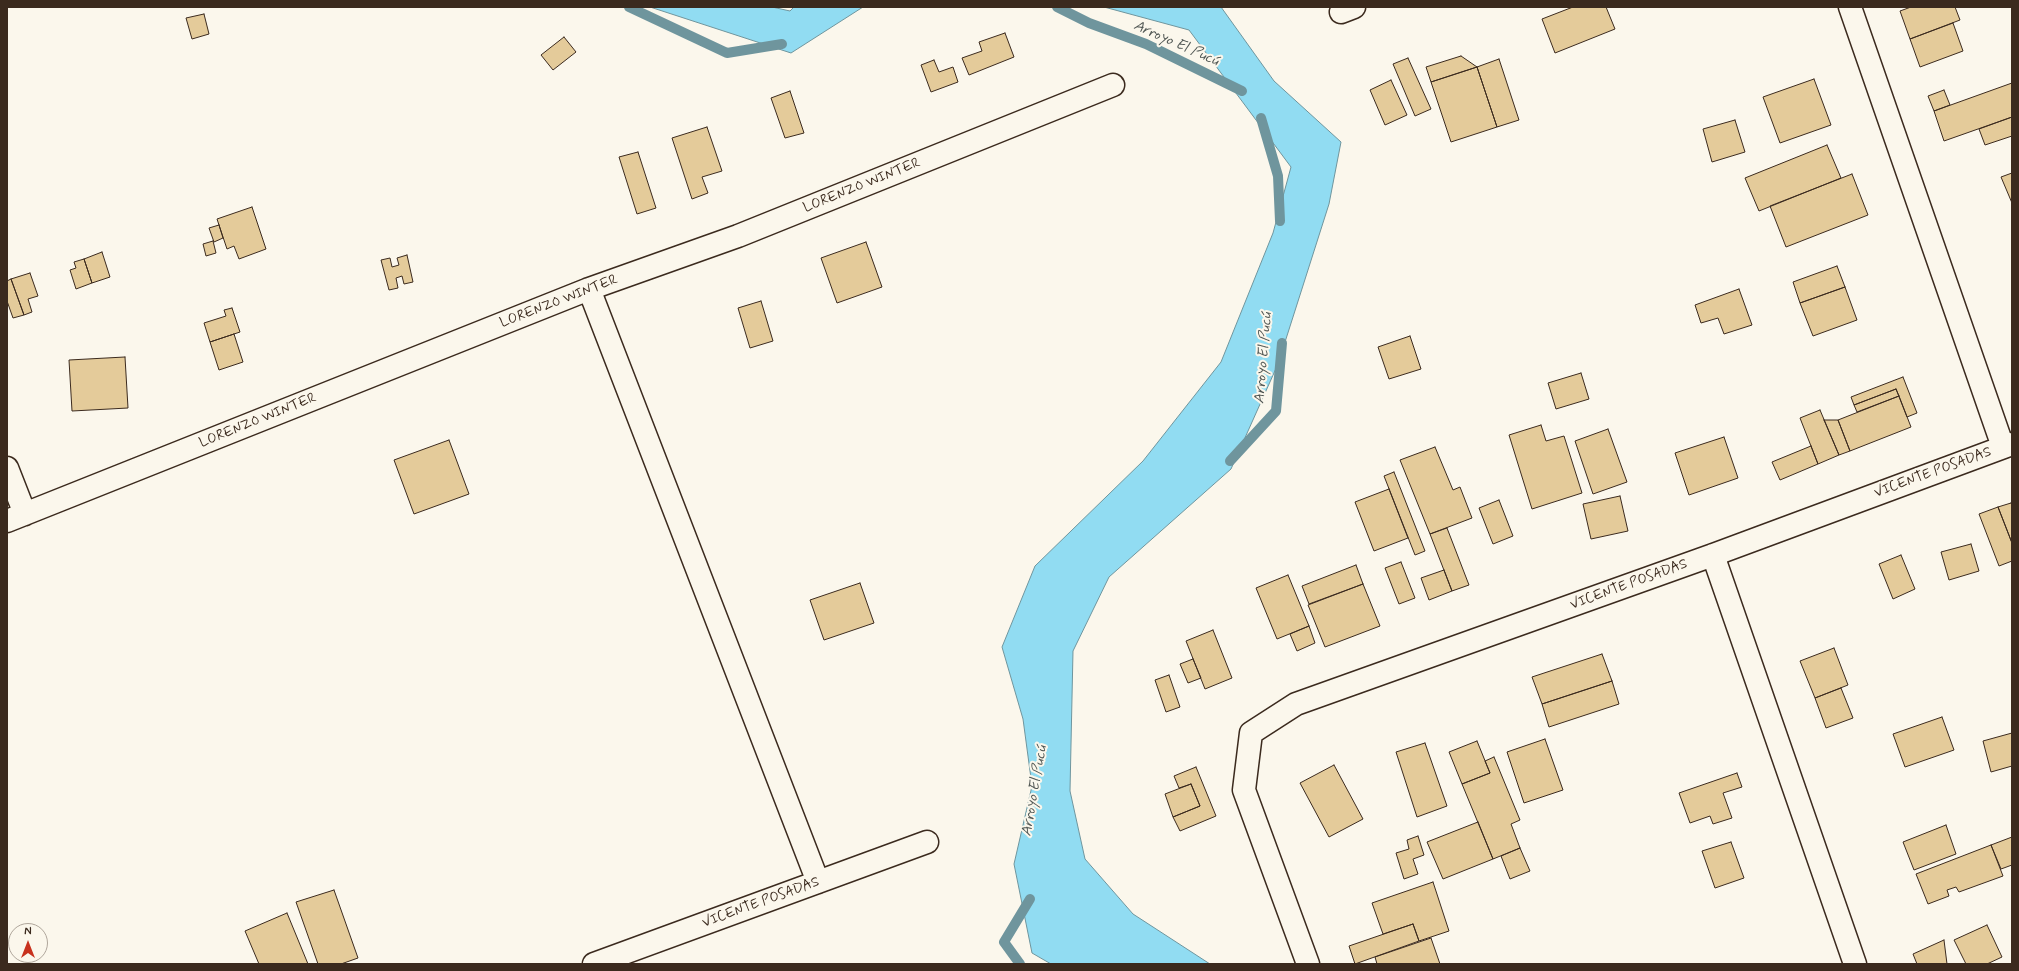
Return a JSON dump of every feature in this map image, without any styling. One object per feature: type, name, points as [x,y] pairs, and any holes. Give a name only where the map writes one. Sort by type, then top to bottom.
[{"type":"street","points":[[1850,7],[2007,446]]},
{"type":"street","name":"LORENZO WINTER","points":[[16,518],[589,289],[738,236],[1113,85]]},
{"type":"street","points":[[589,289],[818,882]]},
{"type":"street","name":"VICENTE POSADAS","points":[[1308,964],[1244,790],[1251,733],[1296,704],[1713,555],[2007,446]]},
{"type":"street","points":[[7,468],[16,518]]},
{"type":"street","points":[[1713,555],[1855,964]]},
{"type":"street","name":"VICENTE POSADAS","points":[[594,964],[927,842]]},
{"type":"water","points":[[650,7],[772,7],[790,11],[794,7],[863,7],[791,53]]},
{"type":"water","points":[[1104,7],[1221,7],[1274,81],[1341,142],[1329,204],[1278,364],[1231,469],[1109,577],[1073,651],[1070,791],[1085,859],[1133,914],[1210,964],[1051,964],[1032,953],[1014,864],[1032,786],[1023,719],[1002,647],[1035,566],[1143,461],[1221,362],[1273,233],[1291,167],[1189,30]]},
{"type":"building","points":[[1573,7],[1606,7],[1615,29],[1555,53],[1542,19]]},
{"type":"building","points":[[1911,7],[1955,7],[1960,20],[1910,39],[1900,11]]},
{"type":"building","points":[[204,14],[209,34],[192,39],[186,18]]},
{"type":"building","points":[[1953,23],[1963,51],[1920,67],[1910,39]]},
{"type":"building","points":[[1005,33],[1014,57],[969,75],[962,58],[982,51],[979,42]]},
{"type":"building","points":[[564,37],[576,52],[553,70],[541,55]]},
{"type":"building","points":[[1461,56],[1477,67],[1431,82],[1426,67]]},
{"type":"building","points":[[1408,58],[1431,109],[1415,116],[1393,64]]},
{"type":"building","points":[[1499,59],[1519,120],[1497,127],[1477,67]]},
{"type":"building","points":[[934,60],[939,72],[953,67],[958,82],[931,92],[921,65]]},
{"type":"building","points":[[1477,67],[1497,127],[1451,142],[1431,82]]},
{"type":"building","points":[[1814,79],[1831,125],[1780,143],[1763,97]]},
{"type":"building","points":[[1391,80],[1407,115],[1385,125],[1370,90]]},
{"type":"building","points":[[2012,83],[2012,117],[1944,141],[1934,111]]},
{"type":"building","points":[[1944,90],[1950,105],[1934,111],[1928,96]]},
{"type":"building","points":[[790,91],[804,133],[785,138],[771,98]]},
{"type":"building","points":[[2012,117],[2012,136],[1985,145],[1979,129]]},
{"type":"building","points":[[1735,120],[1745,152],[1712,162],[1703,129]]},
{"type":"building","points":[[707,127],[722,171],[702,177],[708,193],[692,199],[672,138]]},
{"type":"building","points":[[1827,145],[1841,178],[1759,211],[1745,178]]},
{"type":"building","points":[[638,152],[656,208],[637,214],[619,157]]},
{"type":"building","points":[[2012,173],[2012,203],[2001,177]]},
{"type":"building","points":[[1852,174],[1868,215],[1786,247],[1770,206]]},
{"type":"building","points":[[252,207],[266,249],[239,259],[234,246],[227,249],[217,219]]},
{"type":"building","points":[[219,225],[223,238],[214,242],[209,228]]},
{"type":"building","points":[[213,241],[216,253],[206,256],[203,244]]},
{"type":"building","points":[[866,242],[882,287],[837,303],[821,258]]},
{"type":"building","points":[[102,252],[110,277],[92,283],[84,259]]},
{"type":"building","points":[[407,255],[413,282],[404,284],[402,276],[396,278],[398,288],[389,290],[381,260],[390,258],[392,267],[399,265],[397,258]]},
{"type":"building","points":[[84,259],[92,283],[76,289],[70,270],[76,268],[74,262]]},
{"type":"building","points":[[1837,266],[1845,287],[1800,303],[1793,282]]},
{"type":"building","points":[[30,273],[38,296],[28,299],[32,312],[24,315],[11,279]]},
{"type":"building","points":[[11,279],[24,315],[13,318],[7,301],[7,281]]},
{"type":"building","points":[[1845,287],[1857,320],[1813,336],[1800,303]]},
{"type":"building","points":[[1739,289],[1752,325],[1724,334],[1718,318],[1701,323],[1695,305]]},
{"type":"building","points":[[761,301],[773,341],[750,348],[738,308]]},
{"type":"building","points":[[232,308],[240,332],[210,342],[204,323],[226,316],[224,310]]},
{"type":"building","points":[[234,334],[243,362],[219,370],[210,342]]},
{"type":"building","points":[[1410,336],[1421,369],[1389,379],[1378,347]]},
{"type":"building","points":[[125,357],[128,408],[72,411],[69,360]]},
{"type":"building","points":[[1581,373],[1589,399],[1556,409],[1548,383]]},
{"type":"building","points":[[1903,377],[1917,413],[1907,417],[1896,389],[1854,405],[1851,397]]},
{"type":"building","points":[[1896,389],[1899,396],[1857,412],[1854,405]]},
{"type":"building","points":[[1899,396],[1911,427],[1850,451],[1838,420]]},
{"type":"building","points":[[1820,410],[1839,455],[1818,464],[1800,418]]},
{"type":"building","points":[[1824,420],[1838,420],[1850,451],[1839,455]]},
{"type":"building","points":[[1541,425],[1546,441],[1564,436],[1582,493],[1532,509],[1509,435]]},
{"type":"building","points":[[1608,429],[1627,482],[1593,494],[1575,441]]},
{"type":"building","points":[[1724,437],[1738,478],[1689,495],[1675,453]]},
{"type":"building","points":[[449,440],[469,494],[414,514],[394,460]]},
{"type":"building","points":[[1811,446],[1818,464],[1780,480],[1772,462]]},
{"type":"building","points":[[1435,447],[1453,490],[1460,487],[1472,518],[1430,534],[1400,460]]},
{"type":"building","points":[[1394,472],[1425,551],[1415,555],[1384,476]]},
{"type":"building","points":[[1389,489],[1408,538],[1374,551],[1355,502]]},
{"type":"building","points":[[1620,496],[1628,531],[1591,539],[1583,504]]},
{"type":"building","points":[[1499,500],[1513,536],[1493,544],[1479,508]]},
{"type":"building","points":[[2011,503],[2012,505],[2012,543],[1998,507]]},
{"type":"building","points":[[1998,507],[2012,543],[2012,561],[1999,566],[1979,514]]},
{"type":"building","points":[[1447,528],[1469,585],[1452,591],[1430,534]]},
{"type":"building","points":[[1971,544],[1979,571],[1949,580],[1941,552]]},
{"type":"building","points":[[1901,555],[1915,589],[1893,599],[1879,564]]},
{"type":"building","points":[[1401,562],[1415,598],[1399,604],[1385,568]]},
{"type":"building","points":[[1356,565],[1363,584],[1309,604],[1302,586]]},
{"type":"building","points":[[1444,570],[1452,591],[1429,600],[1421,578]]},
{"type":"building","points":[[1288,575],[1309,626],[1277,639],[1256,588]]},
{"type":"building","points":[[860,583],[874,623],[824,640],[810,600]]},
{"type":"building","points":[[1363,584],[1380,626],[1325,647],[1308,605]]},
{"type":"building","points":[[1309,626],[1315,643],[1297,651],[1290,634]]},
{"type":"building","points":[[1213,630],[1232,678],[1205,689],[1186,641]]},
{"type":"building","points":[[1834,648],[1848,685],[1815,698],[1800,661]]},
{"type":"building","points":[[1602,654],[1612,681],[1542,704],[1532,677]]},
{"type":"building","points":[[1193,659],[1201,678],[1188,683],[1180,664]]},
{"type":"building","points":[[1169,675],[1180,707],[1166,712],[1155,680]]},
{"type":"building","points":[[1612,681],[1619,704],[1549,727],[1542,704]]},
{"type":"building","points":[[1841,688],[1853,718],[1826,728],[1815,698]]},
{"type":"building","points":[[1942,717],[1954,750],[1905,767],[1893,734]]},
{"type":"building","points":[[2012,733],[2012,766],[1991,772],[1983,741]]},
{"type":"building","points":[[1545,739],[1563,790],[1524,803],[1507,752]]},
{"type":"building","points":[[1477,741],[1490,773],[1462,784],[1449,752]]},
{"type":"building","points":[[1425,743],[1447,806],[1417,817],[1396,752]]},
{"type":"building","points":[[1494,757],[1520,820],[1511,824],[1520,848],[1493,859],[1462,784],[1490,773],[1485,761]]},
{"type":"building","points":[[1334,765],[1363,819],[1329,837],[1300,783]]},
{"type":"building","points":[[1196,767],[1216,816],[1180,831],[1173,817],[1200,806],[1191,784],[1179,788],[1174,776]]},
{"type":"building","points":[[1737,773],[1742,787],[1723,793],[1732,818],[1713,824],[1710,816],[1690,823],[1679,793]]},
{"type":"building","points":[[1191,784],[1200,806],[1173,817],[1165,794]]},
{"type":"building","points":[[1478,822],[1493,859],[1443,879],[1427,842]]},
{"type":"building","points":[[1946,825],[1956,854],[1914,870],[1903,842]]},
{"type":"building","points":[[1418,836],[1424,855],[1413,859],[1418,874],[1404,879],[1396,853],[1409,849],[1407,840]]},
{"type":"building","points":[[2012,837],[2012,865],[2001,869],[1991,845]]},
{"type":"building","points":[[1731,842],[1744,878],[1715,888],[1702,851]]},
{"type":"building","points":[[1991,845],[2003,876],[1959,892],[1956,887],[1947,890],[1949,896],[1928,904],[1916,874]]},
{"type":"building","points":[[1520,848],[1530,871],[1510,879],[1501,856]]},
{"type":"building","points":[[1433,882],[1449,931],[1419,941],[1413,924],[1383,934],[1372,903]]},
{"type":"building","points":[[334,890],[358,958],[341,964],[318,964],[296,902]]},
{"type":"building","points":[[287,913],[308,964],[259,964],[245,931]]},
{"type":"building","points":[[1413,924],[1419,941],[1355,964],[1349,946]]},
{"type":"building","points":[[1987,925],[2002,957],[1987,964],[1966,964],[1954,940]]},
{"type":"building","points":[[1431,938],[1440,964],[1377,964],[1375,957]]},
{"type":"building","points":[[1944,940],[1947,964],[1917,964],[1913,954]]},
{"type":"waterway","name":"Arroyo El Pucú","points":[[629,7],[727,53],[782,44]]},
{"type":"waterway","name":"Arroyo El Pucú","points":[[1057,7],[1089,23],[1146,44],[1242,91]]},
{"type":"waterway","name":"Arroyo El Pucú","points":[[1261,118],[1278,176],[1280,221]]},
{"type":"waterway","name":"Arroyo El Pucú","points":[[1230,461],[1276,411],[1282,343]]},
{"type":"waterway","name":"Arroyo El Pucú","points":[[1020,964],[1004,942],[1030,899]]}]
